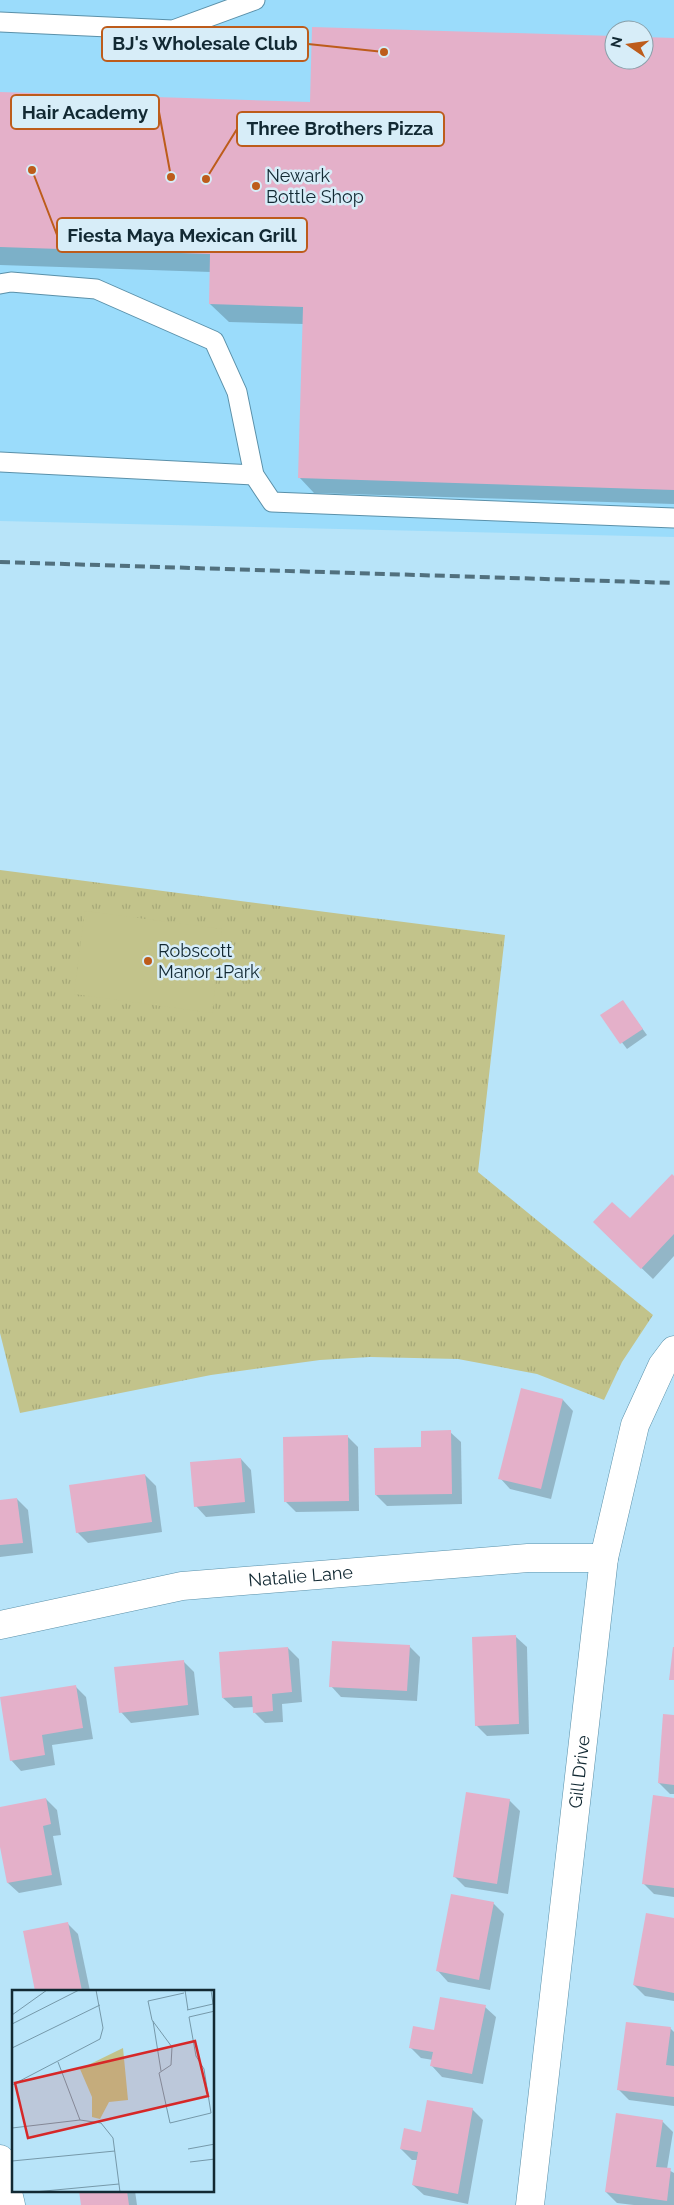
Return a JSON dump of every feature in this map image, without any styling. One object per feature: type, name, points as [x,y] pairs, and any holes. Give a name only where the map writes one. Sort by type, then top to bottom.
[{"type":"street","name":"Gill Drive","points":[[530,2205],[604,1558],[634,1425],[662,1366],[674,1350]]},
{"type":"street","name":"Natalie Lane","points":[[0,1625],[182,1586],[528,1558],[604,1558]]},
{"type":"street","points":[[0,2159],[11,2205]]},
{"type":"lane","points":[[0,22],[173,30],[255,0]]},
{"type":"lane","points":[[0,284],[11,282],[96,289],[214,340],[237,392],[254,475],[272,502],[674,518]]},
{"type":"lane","points":[[0,462],[254,475]]},
{"type":"shaded area","points":[[0,0],[674,0],[674,537],[0,521]]},
{"type":"green space","points":[[0,870],[505,935],[478,1172],[653,1315],[622,1362],[604,1400],[537,1374],[458,1359],[370,1357],[320,1360],[211,1375],[20,1413],[0,1333]]},
{"type":"green space","name":"Robscott Manor 1Park","points":[[85,911],[222,929],[212,1013],[74,994]]},
{"type":"building","points":[[312,27],[604,36],[604,70],[654,70],[654,37],[674,38],[674,490],[298,478],[303,307],[209,304],[210,254],[0,247],[0,92],[310,102]]},
{"type":"building","points":[[623,1000],[643,1029],[620,1044],[600,1015]]},
{"type":"building","points":[[672,1174],[674,1176],[674,1234],[641,1269],[593,1222],[612,1202],[630,1218]]},
{"type":"building","points":[[521,1388],[563,1399],[541,1489],[498,1479]]},
{"type":"building","points":[[451,1430],[452,1494],[375,1495],[374,1448],[421,1447],[421,1431]]},
{"type":"building","points":[[348,1435],[349,1501],[284,1502],[283,1437]]},
{"type":"building","points":[[241,1458],[245,1502],[194,1507],[190,1462]]},
{"type":"building","points":[[145,1474],[152,1522],[76,1533],[69,1485]]},
{"type":"building","points":[[17,1498],[23,1543],[0,1545],[0,1500]]},
{"type":"building","points":[[516,1635],[519,1724],[475,1726],[472,1637]]},
{"type":"building","points":[[332,1641],[410,1645],[407,1691],[329,1687]]},
{"type":"building","points":[[288,1647],[292,1692],[272,1694],[273,1711],[253,1713],[252,1696],[222,1698],[219,1652]]},
{"type":"building","points":[[673,1647],[674,1680],[669,1680]]},
{"type":"building","points":[[184,1660],[188,1705],[119,1713],[114,1667]]},
{"type":"building","points":[[76,1685],[83,1728],[42,1735],[45,1755],[10,1761],[0,1697]]},
{"type":"building","points":[[663,1714],[674,1715],[674,1785],[658,1783]]},
{"type":"building","points":[[466,1792],[510,1799],[497,1884],[453,1877]]},
{"type":"building","points":[[653,1795],[674,1798],[674,1888],[642,1884]]},
{"type":"building","points":[[46,1798],[51,1824],[43,1826],[52,1875],[7,1883],[0,1847],[0,1807]]},
{"type":"building","points":[[451,1894],[494,1902],[479,1980],[436,1971]]},
{"type":"building","points":[[646,1913],[674,1918],[674,1993],[633,1985]]},
{"type":"building","points":[[68,1922],[82,1990],[35,1990],[23,1931]]},
{"type":"building","points":[[440,1997],[486,2005],[472,2074],[430,2066],[433,2052],[409,2048],[413,2026],[434,2030]]},
{"type":"building","points":[[626,2022],[671,2027],[666,2065],[674,2066],[674,2097],[617,2090]]},
{"type":"building","points":[[427,2100],[473,2108],[458,2194],[412,2185],[418,2152],[400,2149],[404,2128],[421,2132]]},
{"type":"building","points":[[616,2113],[663,2120],[656,2167],[671,2168],[667,2201],[605,2192]]},
{"type":"building","points":[[79,2192],[127,2192],[129,2205],[81,2205]]},
{"type":"railway","points":[[0,562],[674,583]]},
{"type":"place","name":"BJ's Wholesale Club","points":[[384,52]]},
{"type":"place","name":"Fiesta Maya Mexican Grill","points":[[32,170]]},
{"type":"place","name":"Hair Academy","points":[[171,177]]},
{"type":"place","name":"Three Brothers Pizza","points":[[206,179]]},
{"type":"place","name":"Newark Bottle Shop","points":[[256,186]]},
{"type":"place","name":"Robscott Manor 1Park","points":[[148,961]]}]
